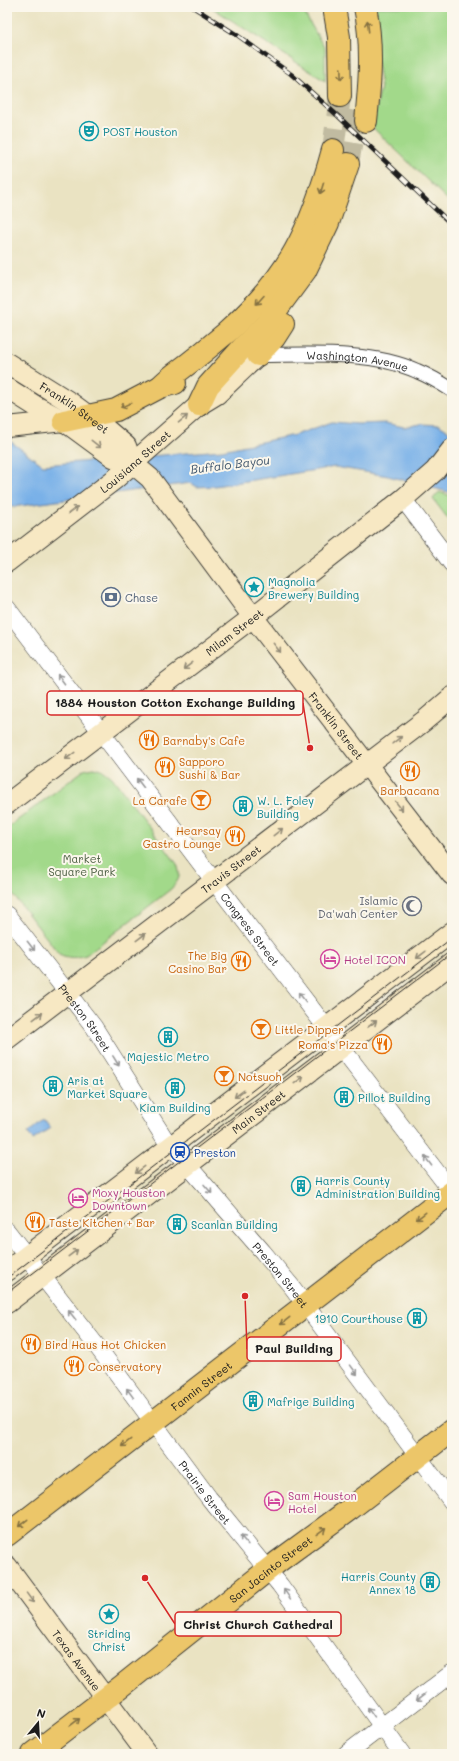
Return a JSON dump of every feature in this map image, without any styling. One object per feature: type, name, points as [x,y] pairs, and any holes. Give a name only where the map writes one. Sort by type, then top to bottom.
[{"type":"main road","points":[[334,7],[339,37],[340,96]]},
{"type":"main road","points":[[351,7],[356,41],[362,116],[371,74],[369,27],[365,7]]},
{"type":"main road","points":[[7,427],[64,421],[116,410],[164,383],[247,314],[274,284],[290,262],[321,194],[346,162],[349,205],[329,251],[314,278],[274,338],[251,350],[220,373],[208,386],[199,406]]},
{"type":"main road","points":[[164,383],[220,373],[251,350]]},
{"type":"main road","name":"Franklin Street","points":[[7,363],[90,416],[126,446],[132,463]]},
{"type":"main road","name":"Franklin Street","points":[[7,388],[64,421],[113,457],[132,463],[150,478],[253,617],[452,875]]},
{"type":"main road","name":"Louisiana Street","points":[[7,562],[115,479],[199,406]]},
{"type":"main road","name":"Milam Street","points":[[7,804],[253,617],[403,500],[435,470],[452,449]]},
{"type":"main road","name":"Travis Street","points":[[7,1039],[367,764],[452,697]]},
{"type":"main road","points":[[7,1271],[452,932]]},
{"type":"main road","name":"Main Street","points":[[7,1303],[452,963]]},
{"type":"main road","name":"Fannin Street","points":[[7,1535],[452,1192]]},
{"type":"main road","name":"San Jacinto Street","points":[[33,1754],[268,1570],[452,1430]]},
{"type":"main road","name":"Texas Avenue","points":[[7,1566],[147,1754]]},
{"type":"street","name":"Washington Avenue","points":[[251,350],[375,359],[417,371],[452,390]]},
{"type":"street","points":[[403,500],[452,564]]},
{"type":"street","name":"Congress Street","points":[[7,608],[452,1192]]},
{"type":"street","name":"Preston Street","points":[[7,915],[94,1027],[147,1112],[171,1146],[263,1252],[306,1305],[452,1502]]},
{"type":"street","name":"Prairie Street","points":[[7,1231],[96,1345],[209,1498],[268,1570],[402,1754]]},
{"type":"street","points":[[346,1754],[452,1673]]},
{"type":"green space","points":[[211,7],[301,7],[325,49],[325,81]]},
{"type":"green space","points":[[368,7],[452,7],[452,204],[372,127],[381,87]]},
{"type":"green space","points":[[439,492],[452,496],[452,524],[433,499]]},
{"type":"green space","name":"Market Square Park","points":[[94,768],[104,771],[112,777],[177,864],[179,877],[171,889],[86,955],[69,957],[59,954],[7,887],[7,828],[84,770]]},
{"type":"water","name":"Buffalo Bayou","points":[[332,422],[358,424],[385,423],[404,427],[421,424],[439,425],[452,433],[452,493],[388,476],[335,467],[215,486],[197,487],[191,483],[12,507],[7,504],[7,439],[43,465],[222,450],[295,435]]},
{"type":"water","points":[[44,1119],[51,1128],[33,1140],[28,1133]]},
{"type":"tunnel","points":[[333,150],[340,96]]},
{"type":"tunnel","points":[[348,164],[357,111]]},
{"type":"tram line","points":[[7,1278],[452,938]]},
{"type":"tram line","points":[[7,1293],[452,953]]},
{"type":"railway","points":[[193,7],[237,35],[291,74],[338,116],[452,225]]},
{"type":"place","name":"POST Houston","points":[[89,131]]},
{"type":"place","name":"Magnolia Brewery Building","points":[[254,587]]},
{"type":"place","name":"Chase","points":[[111,597]]},
{"type":"place","name":"Barnaby's Cafe","points":[[149,740]]},
{"type":"place","name":"1884 Houston Cotton Exchange Building","points":[[310,748]]},
{"type":"place","name":"Sapporo Sushi & Bar","points":[[165,767]]},
{"type":"place","name":"Barbacana","points":[[410,771]]},
{"type":"place","name":"La Carafe","points":[[201,800]]},
{"type":"place","name":"W. L. Foley Building","points":[[243,806]]},
{"type":"place","name":"Hearsay Gastro Lounge","points":[[235,836]]},
{"type":"place","name":"Islamic Da'wah Center","points":[[412,906]]},
{"type":"place","name":"Hotel ICON","points":[[330,959]]},
{"type":"place","name":"The Big Casino Bar","points":[[241,961]]},
{"type":"place","name":"Little Dipper","points":[[261,1029]]},
{"type":"place","name":"Majestic Metro","points":[[168,1037]]},
{"type":"place","name":"Roma's Pizza","points":[[382,1044]]},
{"type":"place","name":"Notsuoh","points":[[224,1076]]},
{"type":"place","name":"Aris at Market Square","points":[[53,1086]]},
{"type":"place","name":"Kiam Building","points":[[175,1088]]},
{"type":"place","name":"Pillot Building","points":[[344,1097]]},
{"type":"place","name":"Preston","points":[[180,1152]]},
{"type":"place","name":"Harris County Administration Building","points":[[301,1186]]},
{"type":"place","name":"Moxy Houston Downtown","points":[[78,1198]]},
{"type":"place","name":"Taste Kitchen + Bar","points":[[35,1222]]},
{"type":"place","name":"Scanlan Building","points":[[177,1224]]},
{"type":"place","name":"Paul Building","points":[[245,1296]]},
{"type":"place","name":"1910 Courthouse","points":[[417,1318]]},
{"type":"place","name":"Bird Haus Hot Chicken","points":[[31,1344]]},
{"type":"place","name":"Conservatory","points":[[74,1366]]},
{"type":"place","name":"Mafrige Building","points":[[253,1401]]},
{"type":"place","name":"Sam Houston Hotel","points":[[274,1501]]},
{"type":"place","name":"Christ Church Cathedral","points":[[145,1578]]},
{"type":"place","name":"Harris County Annex 18","points":[[430,1582]]},
{"type":"place","name":"Striding Christ","points":[[109,1614]]}]
